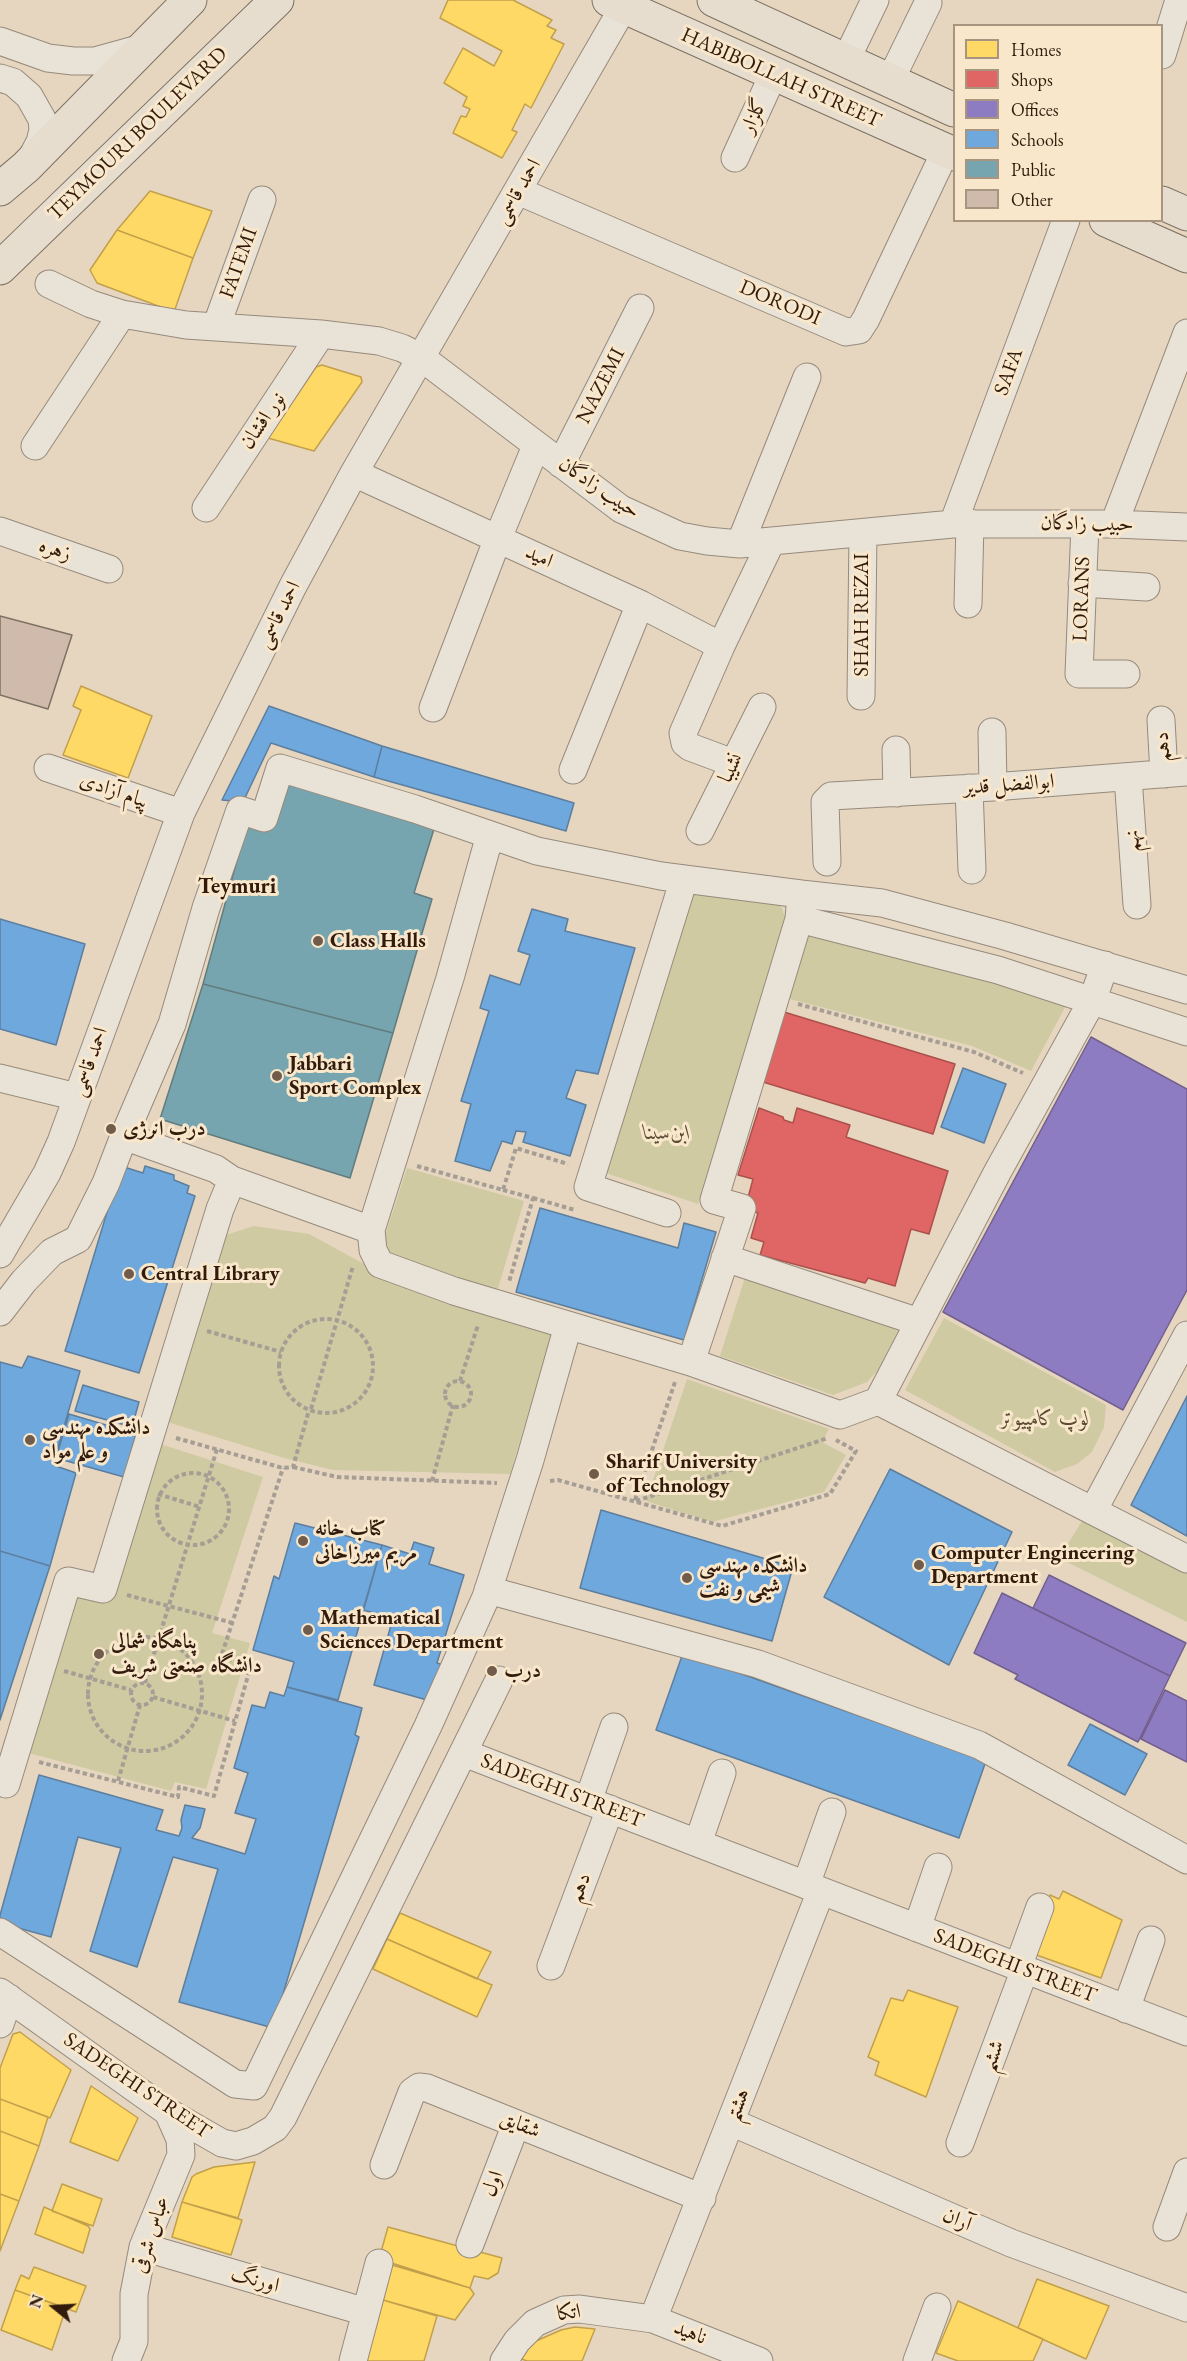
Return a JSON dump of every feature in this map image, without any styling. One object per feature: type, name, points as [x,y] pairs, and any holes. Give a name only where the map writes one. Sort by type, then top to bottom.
[{"type":"main road","points":[[0,189],[26,166],[190,0]]},
{"type":"main road","name":"TEYMOURI BOULEVARD","points":[[0,268],[276,0]]},
{"type":"main road","name":"HABIBOLLAH STREET","points":[[714,0],[953,110]]},
{"type":"main road","name":"HABIBOLLAH STREET","points":[[616,4],[950,152]]},
{"type":"main road","points":[[735,57],[753,18]]},
{"type":"main road","points":[[1163,204],[1187,214]]},
{"type":"main road","points":[[1110,222],[1187,256]]},
{"type":"street","points":[[846,60],[875,0]]},
{"type":"street","points":[[1163,49],[1179,0]]},
{"type":"street","points":[[890,81],[928,3]]},
{"type":"street","name":"احمد قاسمی","points":[[0,1254],[47,1173],[61,1142],[181,813],[293,586],[354,473],[518,191],[616,4]]},
{"type":"street","points":[[10,44],[48,58],[73,61],[95,61],[142,48]]},
{"type":"street","points":[[6,80],[20,78],[27,63],[26,54],[10,44]]},
{"type":"street","name":"گلزار","points":[[735,158],[773,75]]},
{"type":"street","points":[[6,80],[29,96],[42,119],[43,130],[40,142],[26,166]]},
{"type":"street","name":"DORODI","points":[[518,191],[846,332],[859,330],[866,319],[950,152]]},
{"type":"street","name":"FATEMI","points":[[216,327],[262,200]]},
{"type":"street","name":"SAFA","points":[[968,604],[961,524],[1064,222]]},
{"type":"street","name":"حبیب زادگان","points":[[49,284],[91,304],[122,314],[186,325],[321,334],[390,344],[422,358],[621,509],[680,536],[707,541],[740,543],[961,524],[1114,524],[1187,527]]},
{"type":"street","name":"NAZEMI","points":[[561,464],[640,308]]},
{"type":"street","points":[[35,446],[122,314]]},
{"type":"street","points":[[1114,524],[1187,333]]},
{"type":"street","name":"نور افشان","points":[[206,508],[321,334]]},
{"type":"street","points":[[740,543],[807,378]]},
{"type":"street","points":[[433,708],[498,538],[537,446]]},
{"type":"street","name":"امید","points":[[354,473],[640,604],[721,646]]},
{"type":"street","name":"LORANS","points":[[1085,524],[1079,674],[1126,674]]},
{"type":"street","name":"زهره","points":[[0,531],[109,569]]},
{"type":"street","name":"SHAH REZAI","points":[[861,696],[862,533]]},
{"type":"street","points":[[733,762],[690,747],[685,743],[683,733],[721,646],[771,542]]},
{"type":"street","points":[[1082,583],[1146,587]]},
{"type":"street","points":[[573,770],[640,604]]},
{"type":"street","name":"نشیبا","points":[[700,831],[762,707]]},
{"type":"street","name":"دهم","points":[[1161,720],[1176,773]]},
{"type":"street","points":[[972,870],[981,788],[992,732]]},
{"type":"street","points":[[896,750],[897,793]]},
{"type":"street","name":"پیام آزادی","points":[[48,768],[181,813]]},
{"type":"street","points":[[0,1312],[24,1281],[52,1252],[78,1239],[106,1183],[172,1024],[206,908],[240,810],[264,818],[280,768],[415,809],[537,851],[684,879],[800,907],[1187,1032]]},
{"type":"street","name":"ابوالفضل قدیر","points":[[828,862],[825,802],[831,796],[981,788],[1176,773]]},
{"type":"street","name":"نهم","points":[[1128,777],[1137,905]]},
{"type":"street","points":[[490,835],[450,978],[393,1159],[368,1229],[373,1250],[380,1264],[493,1303],[687,1361],[835,1426],[878,1401],[1092,1001],[1105,965]]},
{"type":"street","points":[[668,1213],[588,1187],[684,879]]},
{"type":"street","points":[[800,907],[882,903],[1187,990]]},
{"type":"street","points":[[687,1361],[742,1208],[714,1200],[800,907]]},
{"type":"street","points":[[0,1078],[77,1097]]},
{"type":"street","points":[[124,1136],[155,1145],[216,1169],[232,1180],[368,1229]]},
{"type":"street","points":[[6,1784],[68,1581],[103,1589],[147,1491],[152,1431],[220,1209],[232,1180]]},
{"type":"street","points":[[725,1258],[919,1322]]},
{"type":"street","points":[[0,1932],[235,2084],[254,2086],[428,1726],[488,1590],[523,1484],[568,1326]]},
{"type":"street","points":[[1093,1510],[1187,1335]]},
{"type":"street","points":[[878,1401],[1187,1559]]},
{"type":"street","points":[[488,1590],[758,1664],[979,1745],[1187,1860]]},
{"type":"street","points":[[464,1753],[499,1680]]},
{"type":"street","name":"دهم","points":[[551,1966],[599,1805],[614,1727]]},
{"type":"street","name":"SADEGHI STREET","points":[[4,1995],[168,2112],[222,2142],[236,2146],[253,2141],[275,2128],[283,2117],[464,1753],[1187,2032]]},
{"type":"street","points":[[698,1843],[722,1773]]},
{"type":"street","name":"هشتم","points":[[653,2319],[731,2122],[814,1888],[832,1812]]},
{"type":"street","points":[[917,1928],[938,1867]]},
{"type":"street","name":"ششم","points":[[960,2143],[1022,1968],[1040,1906]]},
{"type":"street","points":[[1126,2009],[1151,1940]]},
{"type":"street","points":[[0,2024],[4,1995]]},
{"type":"street","name":"شقایق","points":[[384,2165],[412,2092],[419,2086],[702,2198]]},
{"type":"street","name":"عباس شرقی","points":[[126,2361],[134,2341],[134,2294],[143,2247],[180,2155],[180,2139],[168,2112]]},
{"type":"street","name":"آران","points":[[731,2122],[1011,2243],[1187,2308]]},
{"type":"street","name":"اول","points":[[470,2244],[516,2124]]},
{"type":"street","points":[[1167,2228],[1187,2172]]},
{"type":"street","name":"اورنگ","points":[[143,2247],[366,2312]]},
{"type":"street","points":[[353,2361],[379,2263]]},
{"type":"street","points":[[916,2361],[937,2307]]},
{"type":"street","name":"اتکا","points":[[504,2361],[517,2341],[535,2323],[564,2310],[599,2311],[653,2319]]},
{"type":"street","name":"ناهید","points":[[653,2319],[715,2353],[759,2361]]},
{"type":"path","points":[[775,996],[815,1010],[974,1052],[1047,1083]]},
{"type":"path","points":[[503,1190],[516,1148],[593,1172]]},
{"type":"path","points":[[393,1159],[533,1198],[460,1381]]},
{"type":"path","points":[[292,1467],[336,1319],[368,1229]]},
{"type":"path","points":[[324,1318],[336,1319],[355,1328],[366,1340],[374,1365],[372,1381],[365,1394],[353,1406],[338,1413],[310,1410],[292,1400],[283,1386],[279,1364],[281,1352],[292,1333],[305,1323],[324,1318]]},
{"type":"path","points":[[186,1325],[281,1352]]},
{"type":"path","points":[[635,1501],[687,1361]]},
{"type":"path","points":[[460,1381],[468,1386],[471,1395],[464,1405],[453,1406],[447,1400],[447,1389],[452,1383],[460,1381]]},
{"type":"path","points":[[432,1481],[453,1406]]},
{"type":"path","points":[[152,1431],[283,1468],[292,1467],[337,1477],[523,1484],[558,1480],[723,1526],[830,1494],[856,1451],[835,1426],[635,1501]]},
{"type":"path","points":[[146,1683],[217,1449]]},
{"type":"path","points":[[15,1757],[178,1797],[179,1787],[213,1796],[251,1665],[221,1657],[283,1468]]},
{"type":"path","points":[[196,1473],[209,1476],[225,1492],[228,1517],[224,1527],[210,1541],[188,1545],[178,1542],[160,1525],[157,1507],[147,1491],[166,1485],[183,1474],[196,1473]]},
{"type":"path","points":[[147,1491],[200,1507]]},
{"type":"path","points":[[103,1589],[233,1623]]},
{"type":"path","points":[[131,1638],[160,1639],[171,1643],[190,1658],[199,1675],[202,1695],[199,1710],[188,1732],[172,1744],[155,1750],[135,1751],[115,1743],[100,1730],[89,1706],[88,1687],[94,1667],[107,1651],[131,1638]]},
{"type":"path","points":[[43,1665],[131,1690]]},
{"type":"path","points":[[139,1683],[146,1683],[151,1686],[153,1697],[148,1704],[140,1705],[132,1700],[131,1690],[139,1683]]},
{"type":"path","points":[[153,1697],[236,1721]]},
{"type":"path","points":[[118,1781],[140,1705]]},
{"type":"green space","name":"ابن‌سینا","points":[[690,892],[780,904],[786,919],[698,1204],[600,1171]]},
{"type":"green space","points":[[810,928],[1070,998],[1031,1071],[972,1046],[786,998]]},
{"type":"green space","points":[[407,1168],[524,1201],[496,1295],[392,1261],[385,1236]]},
{"type":"green space","points":[[254,1226],[309,1234],[377,1271],[553,1331],[510,1474],[333,1470],[284,1458],[161,1420],[226,1235]]},
{"type":"green space","points":[[747,1271],[901,1325],[878,1370],[867,1382],[833,1395],[720,1356]]},
{"type":"green space","name":"لوپ کامپیوتر","points":[[944,1318],[1106,1405],[1104,1427],[1092,1452],[1077,1464],[1055,1472],[905,1390]]},
{"type":"green space","points":[[687,1379],[829,1429],[822,1442],[846,1455],[824,1492],[712,1522],[646,1501]]},
{"type":"green space","points":[[157,1443],[263,1477],[212,1633],[250,1643],[206,1789],[175,1782],[171,1791],[25,1752],[74,1590],[108,1600]]},
{"type":"green space","points":[[1082,1521],[1187,1572],[1187,1622],[1059,1558]]},
{"type":"building: Homes","points":[[448,0],[513,0],[552,20],[547,26],[556,30],[551,38],[564,44],[531,108],[525,104],[512,130],[517,132],[502,158],[453,133],[461,116],[466,117],[470,109],[463,106],[467,97],[444,83],[463,48],[494,66],[502,51],[440,18]]},
{"type":"building: Homes","points":[[150,191],[212,211],[193,258],[117,230]]},
{"type":"building: Homes","points":[[117,230],[193,258],[174,312],[97,283],[90,270]]},
{"type":"building: Homes","points":[[322,365],[361,377],[362,382],[314,451],[268,438],[316,367]]},
{"type":"building: Homes","points":[[81,686],[152,716],[128,778],[63,755],[81,710],[73,706]]},
{"type":"building: Homes","points":[[1063,1891],[1122,1920],[1101,1978],[1031,1953],[1050,1895],[1059,1899]]},
{"type":"building: Homes","points":[[400,1913],[491,1952],[477,1979],[387,1939]]},
{"type":"building: Homes","points":[[387,1939],[492,1985],[477,2017],[373,1969]]},
{"type":"building: Homes","points":[[908,1990],[958,2007],[926,2097],[875,2075],[879,2062],[868,2057],[891,1998],[903,2001]]},
{"type":"building: Homes","points":[[20,2032],[71,2070],[50,2118],[0,2099],[0,2068],[13,2034]]},
{"type":"building: Homes","points":[[91,2086],[138,2118],[118,2161],[70,2142]]},
{"type":"building: Homes","points":[[0,2099],[48,2117],[39,2146],[0,2131]]},
{"type":"building: Homes","points":[[0,2131],[39,2146],[19,2201],[0,2194]]},
{"type":"building: Homes","points":[[255,2162],[238,2218],[182,2202],[192,2177],[196,2174],[214,2167]]},
{"type":"building: Homes","points":[[62,2184],[102,2199],[93,2226],[52,2211]]},
{"type":"building: Homes","points":[[0,2194],[19,2201],[0,2251]]},
{"type":"building: Homes","points":[[182,2202],[242,2220],[231,2255],[172,2237]]},
{"type":"building: Homes","points":[[44,2207],[88,2226],[90,2229],[83,2253],[35,2234]]},
{"type":"building: Homes","points":[[388,2227],[502,2258],[498,2273],[488,2279],[474,2276],[470,2288],[379,2259]]},
{"type":"building: Homes","points":[[392,2265],[470,2288],[474,2294],[455,2320],[383,2300]]},
{"type":"building: Homes","points":[[34,2267],[86,2286],[76,2312],[15,2290],[21,2275],[29,2279]]},
{"type":"building: Homes","points":[[1037,2279],[1109,2306],[1086,2359],[1018,2328]]},
{"type":"building: Homes","points":[[15,2290],[66,2308],[52,2350],[1,2330]]},
{"type":"building: Homes","points":[[383,2300],[437,2316],[424,2361],[366,2361]]},
{"type":"building: Homes","points":[[958,2301],[1043,2339],[1033,2361],[958,2361],[936,2353]]},
{"type":"building: Homes","points":[[575,2327],[595,2329],[582,2361],[527,2361],[519,2358],[536,2341],[561,2330]]},
{"type":"building: Shops","points":[[784,1012],[955,1064],[933,1134],[763,1082]]},
{"type":"building: Shops","points":[[759,1108],[793,1123],[797,1108],[850,1125],[846,1137],[948,1171],[929,1234],[911,1229],[895,1286],[868,1278],[865,1283],[760,1255],[764,1242],[751,1238],[758,1213],[745,1209],[753,1179],[738,1175]]},
{"type":"building: Offices","points":[[1091,1037],[1187,1089],[1187,1290],[1123,1410],[943,1312]]},
{"type":"building: Offices","points":[[1049,1575],[1186,1643],[1170,1676],[1033,1608]]},
{"type":"building: Offices","points":[[1002,1593],[1170,1676],[1138,1742],[1015,1679],[1018,1675],[974,1653]]},
{"type":"building: Offices","points":[[1165,1690],[1187,1701],[1187,1762],[1141,1739]]},
{"type":"building: Schools","points":[[269,706],[382,746],[374,777],[271,743],[243,802],[222,800]]},
{"type":"building: Schools","points":[[382,746],[574,803],[566,831],[374,777]]},
{"type":"building: Schools","points":[[532,909],[568,919],[565,931],[635,948],[598,1074],[576,1070],[566,1098],[586,1105],[570,1156],[523,1142],[526,1132],[516,1131],[512,1144],[502,1141],[490,1171],[455,1161],[471,1104],[461,1101],[489,1011],[480,1008],[490,975],[520,985],[530,955],[518,951]]},
{"type":"building: Schools","points":[[0,919],[85,944],[56,1045],[0,1029]]},
{"type":"building: Schools","points":[[963,1068],[1006,1084],[984,1143],[941,1127]]},
{"type":"building: Schools","name":"Central Library","points":[[121,1166],[143,1173],[145,1166],[174,1175],[174,1180],[189,1186],[187,1193],[195,1196],[139,1373],[65,1351]]},
{"type":"building: Schools","points":[[540,1208],[678,1248],[684,1223],[716,1232],[684,1340],[516,1292]]},
{"type":"building: Schools","name":"دانشکده مهندسی و علم مواد","points":[[28,1356],[80,1371],[53,1465],[76,1473],[50,1566],[0,1551],[0,1362],[22,1368]]},
{"type":"building: Schools","points":[[83,1385],[139,1402],[132,1427],[75,1411]]},
{"type":"building: Schools","points":[[1187,1396],[1187,1536],[1131,1505]]},
{"type":"building: Schools","points":[[69,1414],[136,1434],[124,1477],[56,1458]]},
{"type":"building: Schools","name":"Computer Engineering Department","points":[[890,1469],[1012,1532],[949,1665],[824,1597]]},
{"type":"building: Schools","name":"دانشکده مهندسی شیمی و نفت","points":[[601,1510],[793,1567],[772,1641],[580,1588]]},
{"type":"building: Schools","name":"Mathematical Sciences Department","points":[[295,1523],[382,1545],[338,1700],[287,1687],[294,1662],[253,1650],[274,1576],[279,1579]]},
{"type":"building: Schools","points":[[414,1542],[434,1548],[429,1564],[464,1575],[437,1663],[446,1666],[434,1702],[374,1685],[393,1618],[363,1610],[382,1545],[410,1554]]},
{"type":"building: Schools","points":[[0,1551],[50,1566],[0,1720]]},
{"type":"building: Schools","points":[[683,1653],[986,1761],[959,1838],[656,1730]]},
{"type":"building: Schools","points":[[287,1687],[362,1708],[355,1735],[359,1737],[273,2028],[179,2002],[218,1869],[173,1857],[137,1967],[90,1951],[121,1848],[78,1837],[51,1937],[0,1923],[0,1915],[39,1775],[163,1810],[156,1830],[179,1836],[185,1805],[205,1809],[200,1828],[192,1838],[245,1854],[256,1819],[235,1813],[248,1773],[234,1768],[252,1705],[265,1708],[270,1692],[284,1696]]},
{"type":"building: Schools","points":[[1090,1724],[1147,1754],[1125,1795],[1068,1765]]},
{"type":"building: Public","name":"Class Halls","points":[[281,781],[434,829],[414,893],[432,899],[393,1033],[203,984],[247,824]]},
{"type":"building: Public","name":"Jabbari Sport Complex","points":[[203,984],[393,1033],[350,1178],[160,1119]]},
{"type":"building: Other","points":[[0,616],[72,635],[48,709],[0,695]]},
{"type":"place","name":"Class Halls","points":[[318,941]]},
{"type":"place","name":"Jabbari Sport Complex","points":[[277,1076]]},
{"type":"place","name":"درب انرژی","points":[[111,1129]]},
{"type":"place","name":"Central Library","points":[[129,1274]]},
{"type":"place","name":"دانشکده مهندسی و علم مواد","points":[[30,1440]]},
{"type":"place","name":"Sharif University of Technology","points":[[594,1474]]},
{"type":"place","name":"کتاب خانه مریم میرزاخانی","points":[[303,1541]]},
{"type":"place","name":"Computer Engineering Department","points":[[919,1565]]},
{"type":"place","name":"دانشکده مهندسی شیمی و نفت","points":[[687,1578]]},
{"type":"place","name":"Mathematical Sciences Department","points":[[308,1630]]},
{"type":"place","name":"پناهگاه شمالی دانشگاه صنعتی شریف","points":[[99,1654]]},
{"type":"place","name":"درب","points":[[492,1671]]},
{"type":"district","name":"Teymuri","points":[[237,887]]}]
